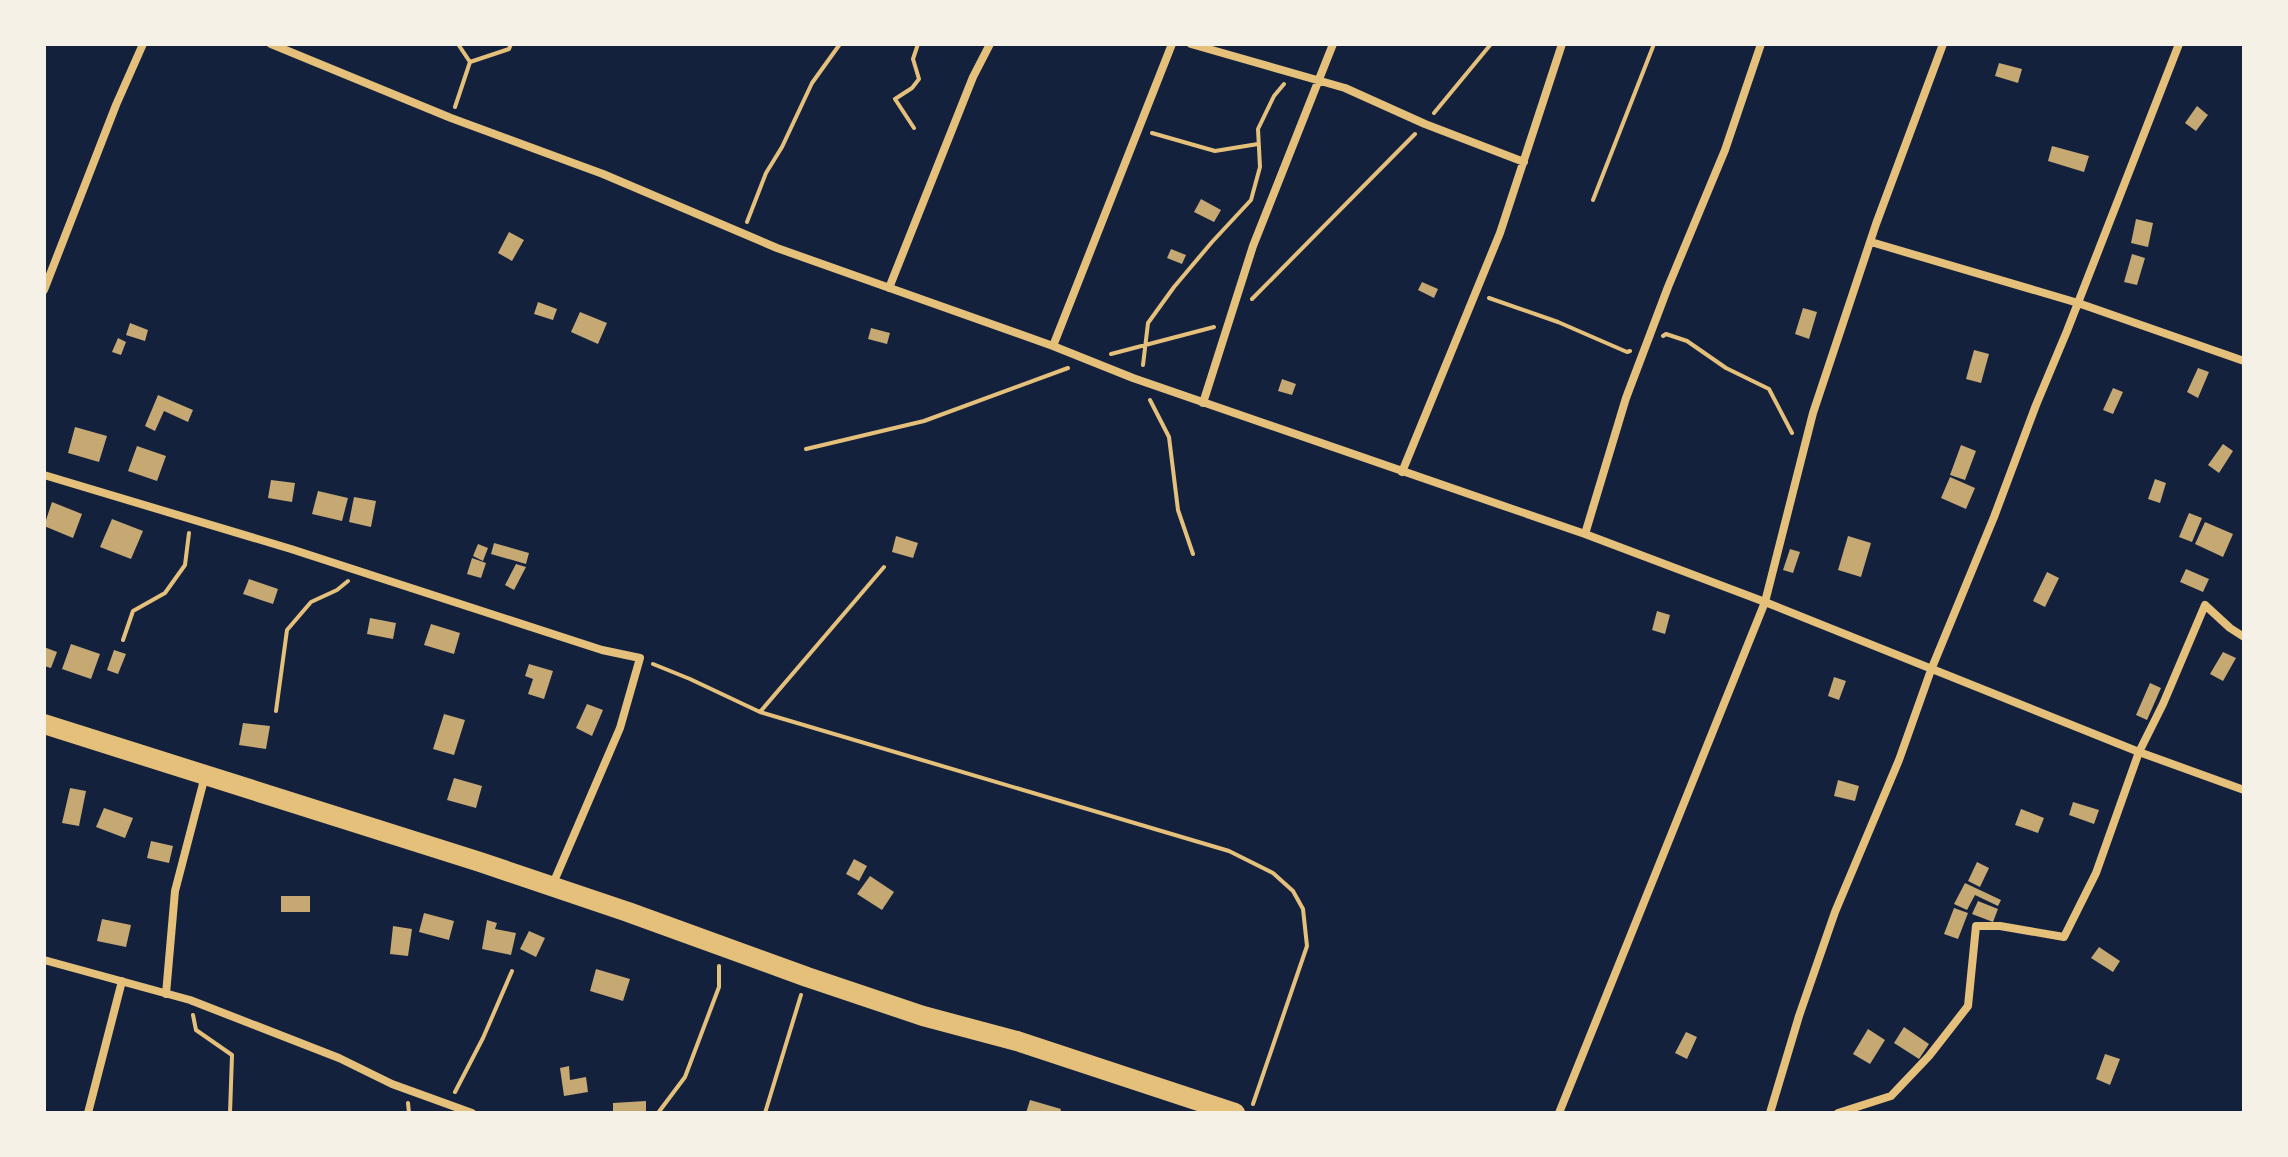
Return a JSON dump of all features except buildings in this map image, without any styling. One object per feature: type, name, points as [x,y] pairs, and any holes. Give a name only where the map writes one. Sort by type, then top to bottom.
[{"type":"highway","points":[[44,724],[551,886],[923,1016],[1017,1041],[1235,1113]]},
{"type":"street","points":[[44,290],[143,44]]},
{"type":"street","points":[[271,44],[451,118],[603,174],[777,248],[1053,346],[1142,382],[1585,534],[1765,602],[2139,752],[2244,790]]},
{"type":"street","points":[[889,288],[973,77],[990,44]]},
{"type":"street","points":[[1053,346],[1172,44]]},
{"type":"street","points":[[1191,44],[1345,88],[1425,124],[1524,162]]},
{"type":"street","points":[[1203,403],[1253,246],[1333,44]]},
{"type":"street","points":[[1402,472],[1500,233],[1562,44]]},
{"type":"street","points":[[1585,534],[1631,385],[1725,150],[1761,44]]},
{"type":"street","points":[[1559,1113],[1765,602],[1813,413],[1943,44]]},
{"type":"street","points":[[1770,1113],[1835,912],[1899,760],[1931,670],[2179,44]]},
{"type":"street","points":[[1871,242],[2078,303],[2244,361]]},
{"type":"street","points":[[44,475],[359,571],[602,650],[640,658],[620,728],[551,886]]},
{"type":"street","points":[[1838,1113],[1891,1096],[1929,1056],[1968,1006],[1976,926],[2000,926],[2064,937],[2096,873],[2139,752],[2205,605],[2244,637]]},
{"type":"street","points":[[166,994],[175,891],[205,776]]},
{"type":"street","points":[[44,960],[190,1000],[339,1058],[392,1084],[472,1113]]},
{"type":"street","points":[[88,1113],[122,981]]},
{"type":"path","points":[[458,44],[470,62]]},
{"type":"path","points":[[470,62],[509,49],[511,44]]},
{"type":"path","points":[[743,233],[766,173],[782,147],[812,83],[840,44]]},
{"type":"path","points":[[914,128],[895,99],[912,88],[919,79],[913,59],[918,44]]},
{"type":"path","points":[[806,449],[924,421],[1088,360],[1228,324],[1425,124],[1491,44]]},
{"type":"path","points":[[1593,200],[1654,44]]},
{"type":"path","points":[[451,118],[470,62]]},
{"type":"path","points":[[1193,554],[1178,510],[1169,437],[1142,382],[1148,323],[1174,287],[1251,200],[1260,167],[1258,129],[1274,96],[1292,74]]},
{"type":"path","points":[[1139,129],[1215,151],[1258,144]]},
{"type":"path","points":[[123,640],[133,611],[165,593],[185,565],[192,519]]},
{"type":"path","points":[[760,712],[884,567]]},
{"type":"path","points":[[276,711],[287,630],[311,602],[337,590],[359,571]]},
{"type":"path","points":[[640,658],[760,712],[1229,851],[1273,873],[1293,891],[1303,909],[1307,946],[1250,1113]]},
{"type":"path","points":[[658,1113],[685,1077],[719,987],[718,945]]},
{"type":"path","points":[[448,1104],[483,1038],[512,971]]},
{"type":"path","points":[[765,1113],[807,977]]},
{"type":"path","points":[[190,1000],[196,1030],[232,1055],[230,1113]]}]
